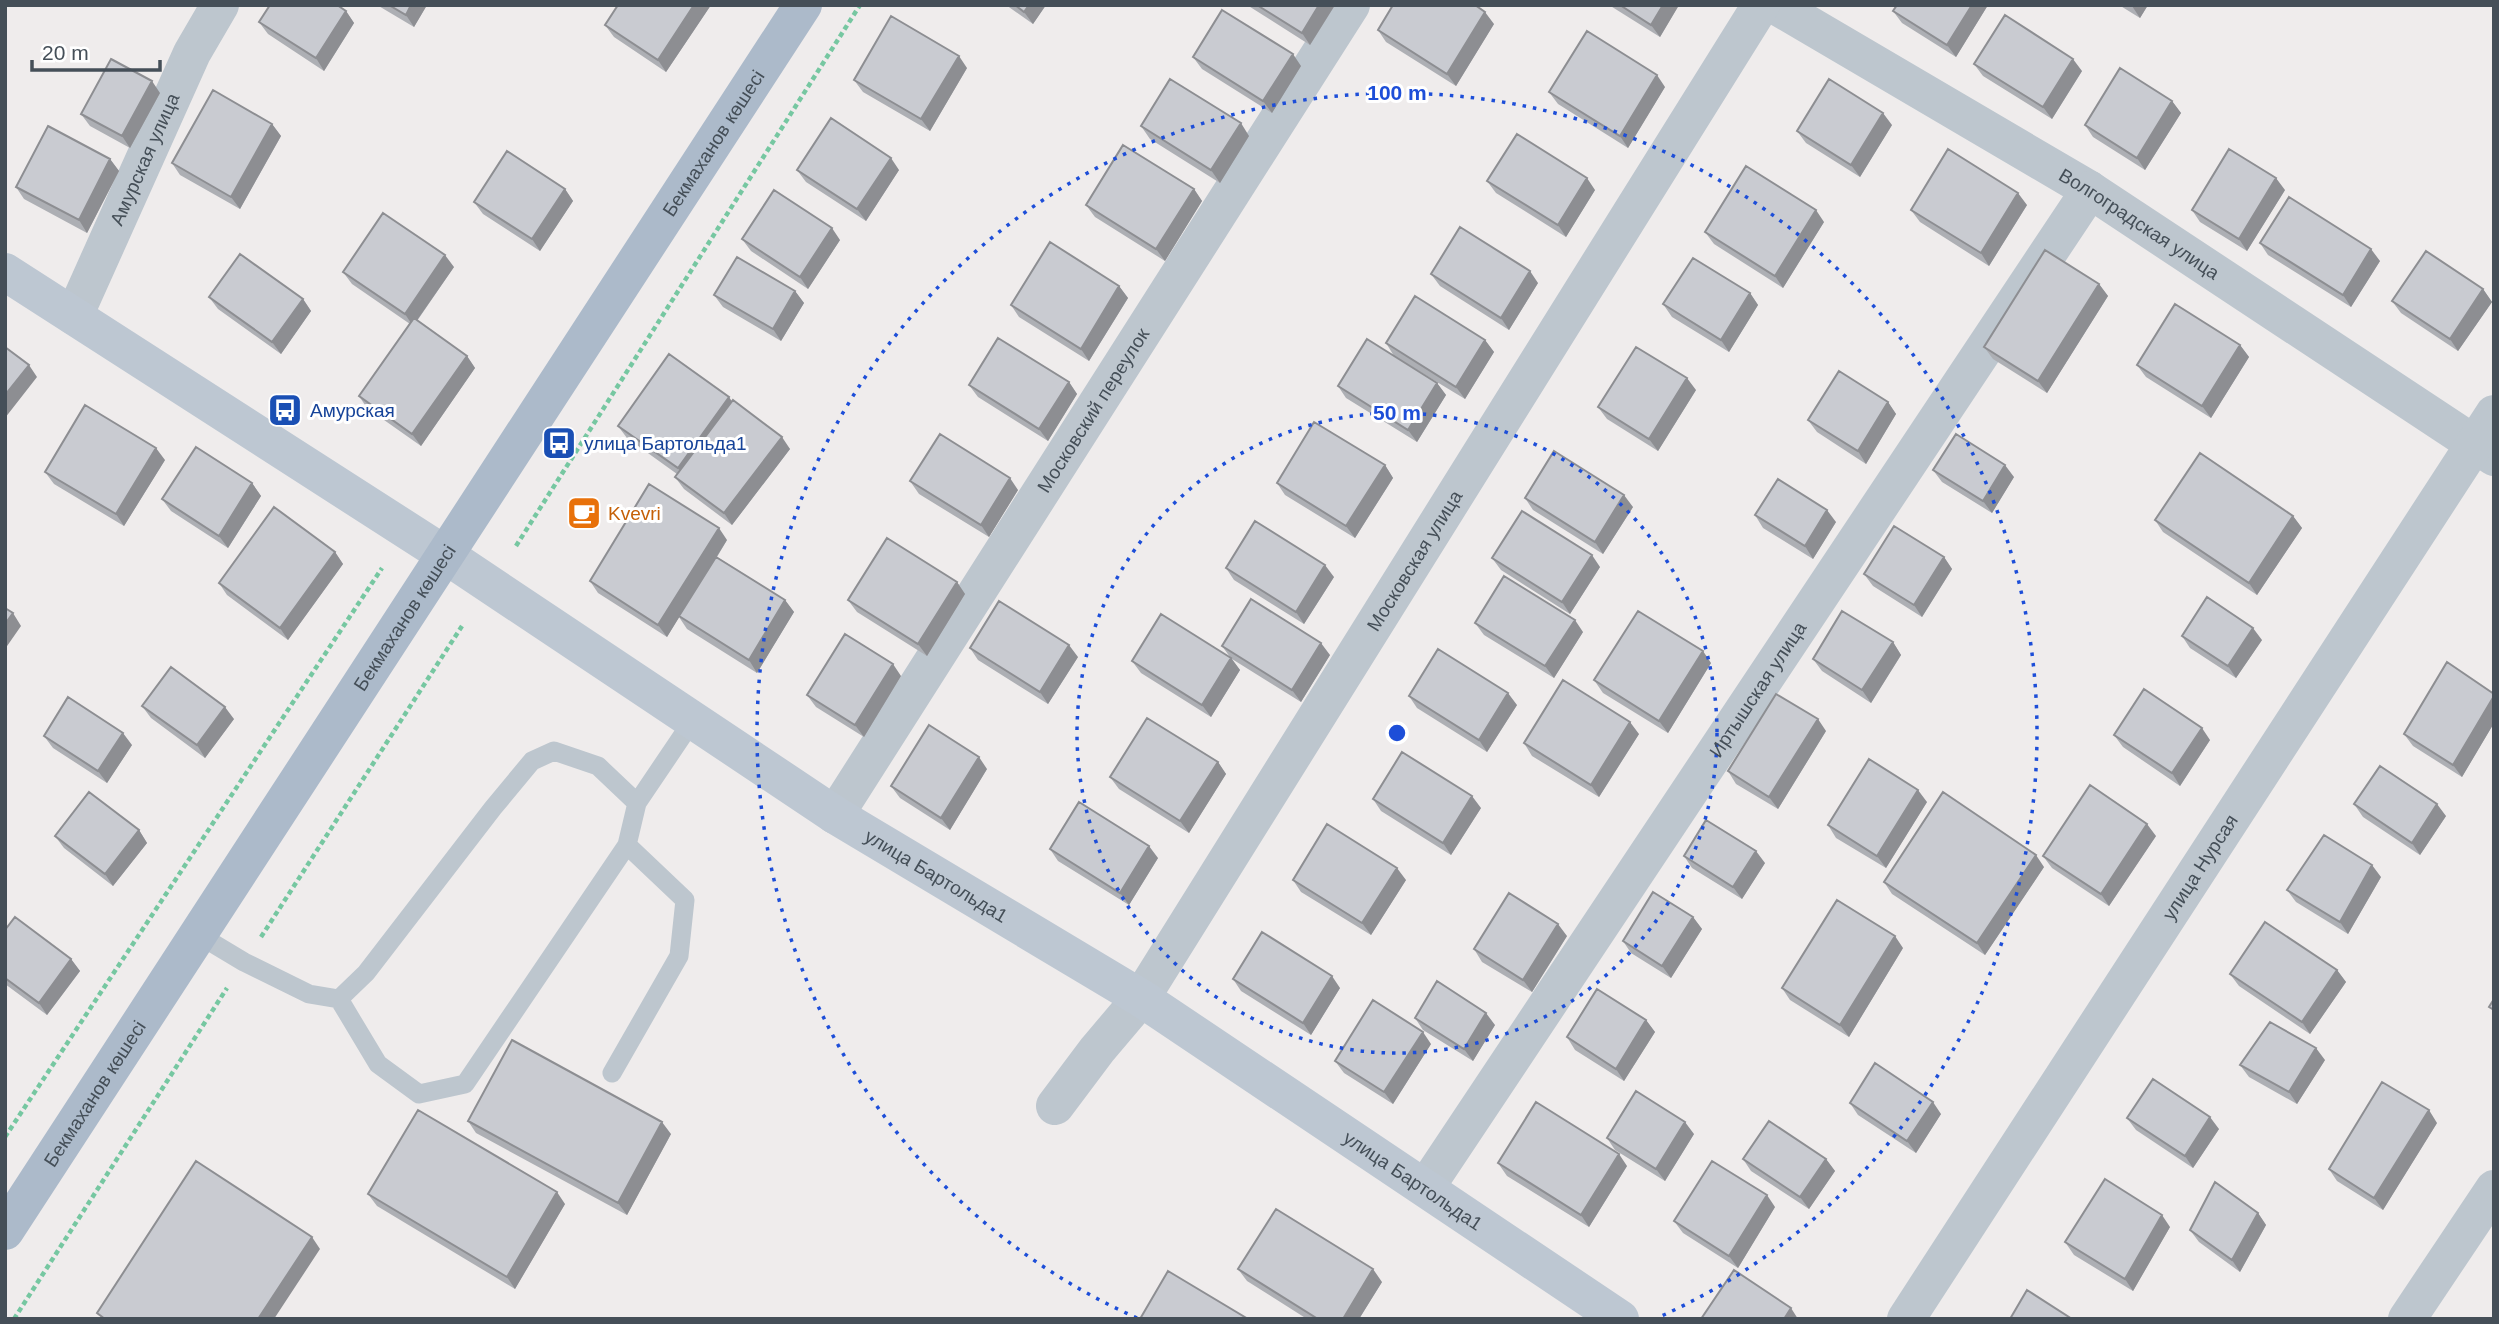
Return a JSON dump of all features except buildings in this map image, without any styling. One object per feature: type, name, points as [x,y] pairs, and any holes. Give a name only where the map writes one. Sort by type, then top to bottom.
[{"type":"main road","name":"Бекмаханов көшесі","points":[[5,1231],[447,556],[803,5]]},
{"type":"street","name":"Амурская улица","points":[[74,316],[192,52],[220,5]]},
{"type":"street","name":"Московский переулок","points":[[835,815],[1351,5]]},
{"type":"street","name":"Московская улица","points":[[1055,1106],[1141,998],[1761,5]]},
{"type":"street","name":"Волгоградская улица","points":[[1775,5],[2090,190],[2487,439]]},
{"type":"street","name":"Иртышская улица","points":[[1426,1187],[2090,190]]},
{"type":"street","name":"улица Бартольда1","points":[[5,272],[447,556],[835,815],[1141,998],[1620,1319]]},
{"type":"street","name":"улица Нурсая","points":[[1906,1319],[2487,439]]},
{"type":"street","points":[[2407,1319],[2494,1189]]},
{"type":"lane","points":[[339,999],[378,1065],[419,1094],[465,1084],[626,845],[637,803],[693,720]]},
{"type":"lane","points":[[339,999],[366,973],[532,761],[554,751],[598,766],[637,803]]},
{"type":"lane","points":[[612,1073],[679,956],[685,900],[626,845]]},
{"type":"lane","points":[[199,934],[244,962],[309,995],[339,999]]},
{"type":"path","points":[[516,546],[860,5]]},
{"type":"path","points":[[5,1137],[383,568]]},
{"type":"place","name":"Амурская","points":[[285,410]]},
{"type":"place","name":"улица Бартольда1","points":[[559,443]]},
{"type":"place","name":"Kvevri","points":[[584,513]]}]
